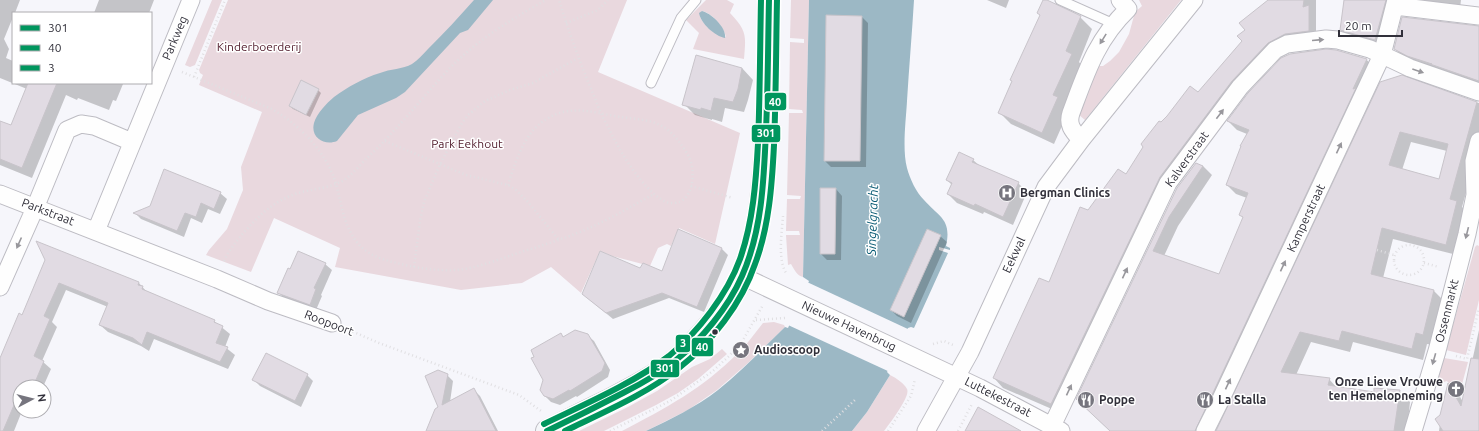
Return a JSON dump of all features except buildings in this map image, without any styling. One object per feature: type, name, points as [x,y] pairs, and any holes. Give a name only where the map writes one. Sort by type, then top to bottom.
[{"type":"main road","points":[[549,430],[640,384],[675,360],[711,324],[731,297],[742,276],[759,220],[768,115],[769,0]]},
{"type":"street","name":"Parkweg","points":[[96,231],[191,0]]},
{"type":"street","points":[[1081,140],[1072,130],[1070,116],[1092,59],[1106,34],[1128,9],[1120,0]]},
{"type":"street","name":"Eekwal","points":[[926,431],[970,352],[1046,187],[1081,140],[1194,0]]},
{"type":"street","points":[[1396,3],[1479,16]]},
{"type":"street","name":"Kamperstraat","points":[[1205,431],[1382,55],[1396,3]]},
{"type":"street","name":"Kalverstraat","points":[[1056,428],[1168,184],[1240,87],[1275,50],[1287,44],[1326,39],[1338,40],[1370,49],[1410,68],[1479,92]]},
{"type":"street","points":[[0,287],[67,130],[81,124],[94,126],[132,142]]},
{"type":"street","name":"Ossenmarkt","points":[[1413,431],[1437,351],[1477,195],[1473,167],[1479,141]]},
{"type":"street","name":"Parkstraat","points":[[0,194],[96,231]]},
{"type":"street","name":"Roopoort","points":[[96,231],[268,301],[332,323]]},
{"type":"street","name":"Nieuwe Havenbrug","points":[[742,276],[956,376]]},
{"type":"street","name":"Luttekestraat","points":[[956,376],[1056,428]]},
{"type":"lane","points":[[651,83],[681,18],[696,0]]},
{"type":"lane","points":[[1060,0],[1114,24]]},
{"type":"path","points":[[194,77],[225,0]]},
{"type":"path","points":[[217,279],[226,256],[253,222],[268,209],[288,197],[335,184],[347,177],[384,141],[468,50],[500,27],[546,0]]},
{"type":"path","points":[[508,185],[523,147],[529,136],[539,124],[552,116],[563,112],[589,110],[600,112],[651,121],[662,126],[686,151],[694,174],[691,186],[686,197],[677,203],[666,202],[654,194],[629,166],[600,112],[578,58],[559,0]]},
{"type":"path","points":[[566,23],[598,10],[608,0]]},
{"type":"path","points":[[414,267],[424,202],[440,164],[462,123],[477,107],[495,96],[533,83],[578,58]]},
{"type":"path","points":[[164,65],[272,109],[294,123],[310,139],[333,175],[340,204],[349,230],[358,244],[372,255],[414,267],[458,270],[485,264],[559,240],[588,228],[654,194]]},
{"type":"path","points":[[384,141],[466,175],[508,185],[516,190],[528,202],[559,240]]},
{"type":"path","points":[[691,186],[733,198]]},
{"type":"path","points":[[1405,245],[1416,246],[1423,253],[1424,263],[1422,268],[1415,274],[1405,275],[1394,265],[1394,255],[1400,247],[1405,245]]},
{"type":"path","points":[[781,248],[783,268],[785,273],[790,276]]},
{"type":"path","points":[[1377,250],[1394,255]]},
{"type":"path","points":[[1424,263],[1440,268]]},
{"type":"path","points":[[1437,351],[1467,359],[1479,308]]},
{"type":"path","points":[[755,320],[790,319]]},
{"type":"path","name":"Roopoort","points":[[332,323],[379,343],[519,395],[540,410],[549,430]]},
{"type":"path","points":[[888,431],[911,396],[915,380],[924,361]]},
{"type":"path","points":[[958,431],[980,388]]},
{"type":"path","points":[[822,431],[856,399]]},
{"type":"green space","points":[[212,0],[222,0],[195,65],[190,67],[185,65]]},
{"type":"green space","name":"Park Eekhout","points":[[228,0],[627,0],[598,72],[740,133],[715,244],[679,228],[671,246],[667,244],[658,248],[650,266],[612,256],[600,251],[581,293],[551,267],[522,283],[461,290],[335,267],[340,248],[274,218],[251,272],[206,255],[227,229],[243,190],[241,167],[262,112],[199,85],[203,75],[199,70]]},
{"type":"green space","points":[[706,0],[727,0],[734,4],[730,13],[740,24],[744,34],[744,59],[693,49],[699,33],[686,20]],"holes":[[[702,11],[706,12],[717,21],[723,29],[726,37],[714,32],[705,24],[700,17]]]},
{"type":"green space","points":[[791,0],[809,0],[803,277],[797,274],[791,264],[788,265],[786,235],[800,235],[799,231],[786,231],[787,199],[800,199],[801,196],[787,195],[789,113],[803,113],[802,110],[789,109],[790,42],[804,43],[804,39],[790,38]]},
{"type":"green space","points":[[1139,0],[1181,0],[1085,120],[1079,115],[1098,66],[1103,66],[1119,52],[1129,34],[1135,12],[1142,6]]},
{"type":"green space","points":[[1477,245],[1479,246],[1479,300],[1466,355],[1446,350],[1475,247]]},
{"type":"green space","points":[[774,322],[784,325],[785,327],[748,363],[717,390],[688,410],[646,431],[622,431],[669,406],[711,377],[738,353],[743,351],[745,346],[763,323]]},
{"type":"green space","points":[[722,349],[727,354],[698,379],[678,393],[604,431],[579,431],[657,391],[692,367],[710,359]]},
{"type":"green space","points":[[1444,358],[1468,362],[1461,388],[1450,385],[1447,381],[1444,382],[1437,380]]},
{"type":"green space","points":[[890,375],[902,383],[907,389],[906,398],[895,416],[884,431],[852,431],[867,412]]},
{"type":"water","points":[[474,0],[493,0],[468,30],[460,33],[405,92],[396,98],[358,115],[337,141],[328,142],[320,140],[316,137],[313,128],[315,119],[322,109],[334,97],[350,86],[368,77],[412,64],[440,37]]},
{"type":"water","name":"Singelgracht","points":[[809,0],[914,0],[905,134],[907,168],[910,177],[921,197],[946,224],[946,246],[950,248],[950,250],[939,247],[939,250],[948,253],[914,328],[908,328],[887,372],[890,375],[867,412],[852,431],[646,431],[710,396],[736,375],[785,327],[788,328],[809,281],[803,277]]},
{"type":"water","points":[[702,11],[706,12],[718,22],[724,30],[725,38],[717,35],[705,25],[699,13]]},
{"type":"pier","points":[[807,282],[910,330],[890,372],[788,325]]},
{"type":"transit line","name":"3","points":[[544,424],[624,384],[669,356],[701,324],[728,286],[740,259],[748,231],[755,187],[759,125],[761,0]]},
{"type":"transit line","name":"301","points":[[547,431],[595,408],[669,366],[704,333],[722,311],[736,288],[749,259],[761,204],[767,114],[769,0]]},
{"type":"transit line","name":"40","points":[[565,431],[638,395],[666,378],[679,368],[703,347],[714,334],[734,307],[749,279],[764,235],[771,190],[775,127],[777,0]]},
{"type":"place","name":"Bergman Clinics","points":[[1007,193]]},
{"type":"place","name":"Audioscoop","points":[[741,350]]},
{"type":"place","name":"Onze Lieve Vrouwe ten Hemelopneming","points":[[1456,389]]},
{"type":"place","name":"Poppe","points":[[1086,400]]},
{"type":"place","name":"La Stalla","points":[[1205,400]]},
{"type":"park label","name":"Kinderboerderij","points":[[259,47]]}]
